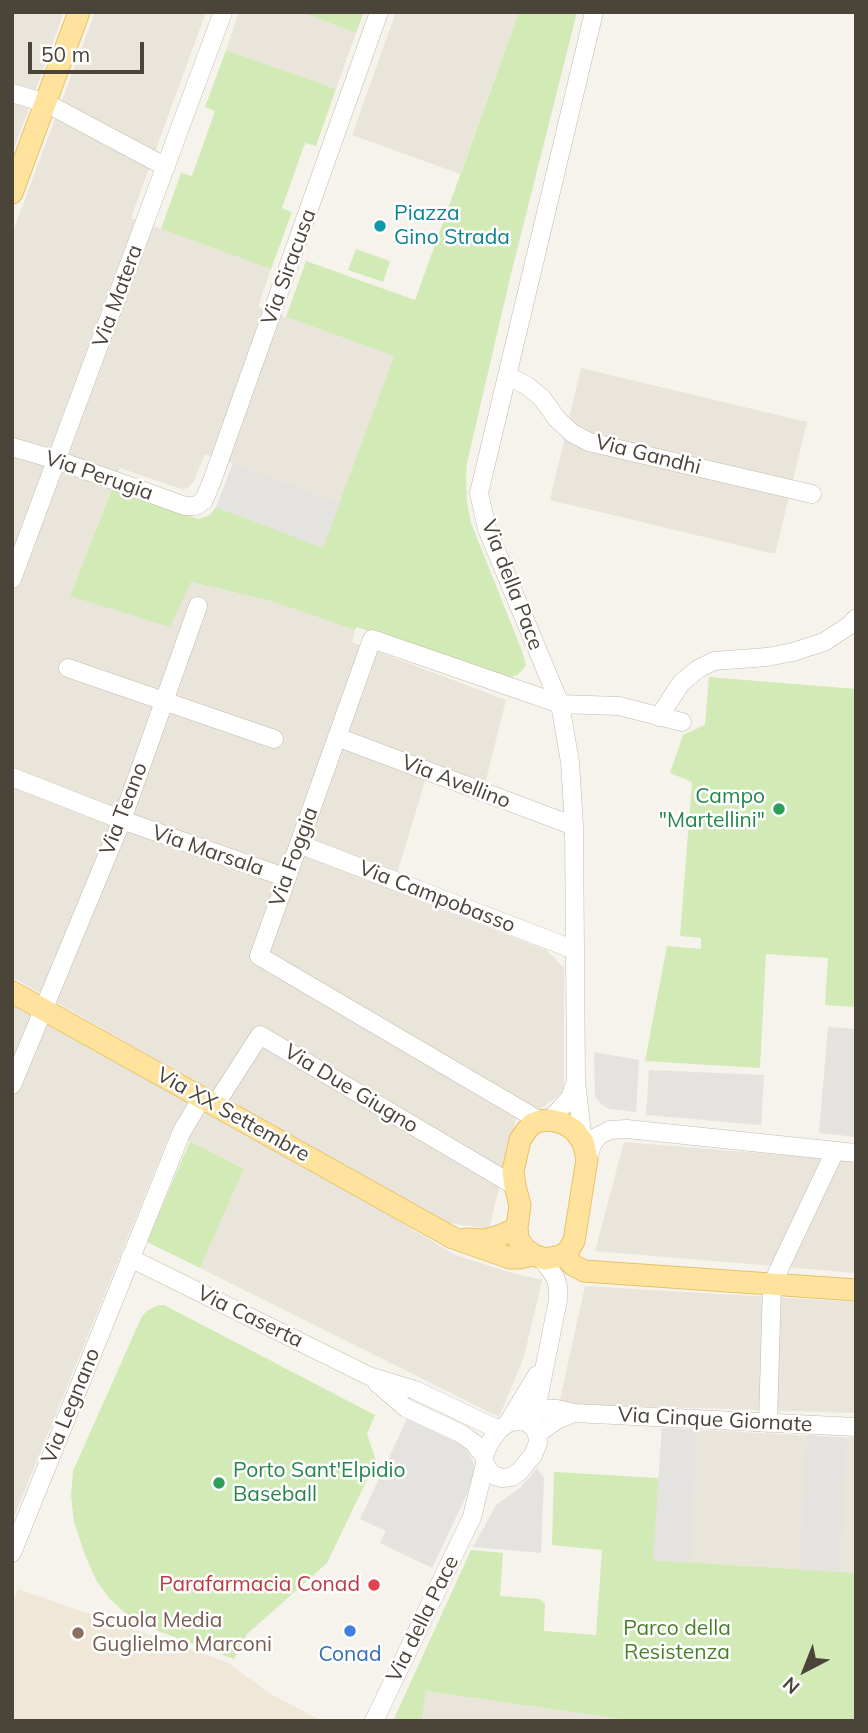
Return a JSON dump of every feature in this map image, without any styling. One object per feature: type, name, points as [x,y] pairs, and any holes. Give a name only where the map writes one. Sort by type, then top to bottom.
[{"type":"main road","points":[[12,193],[79,12]]},
{"type":"main road","name":"Via XX Settembre","points":[[12,992],[453,1238],[510,1258],[554,1258],[562,1255]]},
{"type":"main road","points":[[536,1256],[518,1239],[520,1205],[513,1171],[520,1140],[532,1124],[545,1121],[563,1123],[574,1130],[585,1151],[578,1228],[579,1249],[594,1267],[608,1274]]},
{"type":"main road","name":"Via XX Settembre","points":[[453,1238],[485,1240],[517,1228]]},
{"type":"main road","points":[[578,1228],[572,1246],[562,1255],[584,1271],[856,1290]]},
{"type":"street","name":"Via Matera","points":[[12,579],[223,12]]},
{"type":"street","name":"Via Siracusa","points":[[185,506],[196,506],[204,499],[212,481],[379,12]]},
{"type":"street","name":"Via della Pace","points":[[585,1151],[576,1082],[574,826],[570,762],[560,704],[487,528],[479,494],[594,12]]},
{"type":"street","points":[[12,93],[46,103],[166,167]]},
{"type":"street","name":"Via Gandhi","points":[[507,376],[526,385],[542,398],[557,419],[572,433],[589,442],[812,494]]},
{"type":"street","name":"Via Perugia","points":[[12,447],[57,460],[185,506]]},
{"type":"street","name":"Via Teano","points":[[12,1085],[122,820],[198,606]]},
{"type":"street","points":[[659,717],[681,683],[698,669],[714,661],[767,657],[824,642],[856,618]]},
{"type":"street","name":"Via Foggia","points":[[545,1121],[259,956],[372,639],[560,704]]},
{"type":"street","points":[[68,668],[274,739]]},
{"type":"street","points":[[560,704],[619,706],[682,722]]},
{"type":"street","name":"Via Avellino","points":[[337,737],[574,826]]},
{"type":"street","name":"Via Marsala","points":[[12,778],[287,878]]},
{"type":"street","name":"Via Campobasso","points":[[299,844],[575,950]]},
{"type":"street","name":"Via Due Giugno","points":[[208,1102],[260,1035],[514,1186]]},
{"type":"street","points":[[545,1121],[570,1098],[576,1082]]},
{"type":"street","name":"Via Legnano","points":[[12,1553],[181,1131],[208,1102]]},
{"type":"street","points":[[585,1151],[598,1136],[610,1130],[627,1129],[856,1153]]},
{"type":"street","points":[[768,1423],[772,1284],[835,1151]]},
{"type":"street","points":[[519,1427],[536,1408],[564,1278],[561,1269],[562,1255]]},
{"type":"street","points":[[536,1256],[547,1264],[561,1293]]},
{"type":"street","name":"Via Caserta","points":[[131,1258],[369,1376],[519,1427]]},
{"type":"street","points":[[561,1293],[584,1271]]},
{"type":"street","points":[[519,1427],[546,1360]]},
{"type":"street","name":"Via Caserta","points":[[369,1376],[407,1408],[460,1433],[474,1443],[485,1460]]},
{"type":"street","name":"Via Cinque Giornate","points":[[536,1408],[574,1413],[856,1427]]},
{"type":"street","points":[[519,1427],[538,1443],[533,1455],[519,1472],[511,1477],[495,1476],[489,1471],[485,1460],[490,1442],[519,1427],[557,1420],[574,1413]]},
{"type":"street","name":"Via della Pace","points":[[374,1721],[471,1517],[485,1460]]},
{"type":"street","name":"Via della Pace","points":[[471,1517],[511,1477]]},
{"type":"shaded area","points":[[12,12],[64,12],[12,155]]},
{"type":"shaded area","points":[[95,12],[206,12],[131,218],[271,269],[258,307],[394,356],[340,503],[205,454],[194,481],[188,488],[181,489],[120,468],[70,596],[190,582],[274,602],[355,630],[352,642],[506,700],[485,784],[430,765],[392,890],[546,950],[564,968],[564,1091],[539,1110],[516,1119],[489,1229],[443,1222],[12,977],[12,234]]},
{"type":"shaded area","points":[[239,12],[301,12],[356,33],[336,89],[226,50]]},
{"type":"shaded area","points":[[396,12],[519,12],[460,174],[352,135]]},
{"type":"shaded area","points":[[581,368],[807,422],[775,554],[550,500]]},
{"type":"shaded area","points":[[233,463],[340,503],[323,548],[216,507]]},
{"type":"shaded area","points":[[12,1005],[382,1211],[455,1255],[542,1280],[524,1357],[499,1417],[200,1268],[244,1169],[171,1131],[12,1522]]},
{"type":"shaded area","points":[[828,1027],[856,1029],[856,1137],[819,1133]]},
{"type":"shaded area","points":[[594,1052],[639,1060],[636,1112],[609,1109],[595,1096]]},
{"type":"shaded area","points":[[649,1070],[764,1075],[761,1125],[646,1115]]},
{"type":"shaded area","points":[[624,1142],[856,1161],[856,1273],[595,1251]]},
{"type":"shaded area","points":[[585,1286],[856,1302],[856,1413],[559,1404]]},
{"type":"shaded area","points":[[407,1419],[462,1445],[470,1454],[474,1465],[474,1479],[432,1568],[380,1543],[386,1531],[360,1519]]},
{"type":"shaded area","points":[[662,1428],[856,1438],[856,1573],[653,1560]]},
{"type":"shaded area","points":[[662,1428],[697,1430],[690,1563],[653,1560]]},
{"type":"shaded area","points":[[807,1435],[847,1438],[840,1572],[799,1569]]},
{"type":"shaded area","points":[[537,1468],[544,1478],[541,1553],[473,1547],[496,1505],[521,1487]]},
{"type":"shaded area","name":"Scuola Media Guglielmo Marconi","points":[[18,1589],[227,1662],[269,1693],[322,1721],[12,1721],[12,1604]]},
{"type":"shaded area","points":[[426,1691],[635,1721],[422,1721]]},
{"type":"green space","points":[[301,12],[364,12],[356,33]]},
{"type":"green space","points":[[519,12],[577,12],[510,278],[466,475],[471,523],[522,651],[526,665],[523,669],[517,675],[505,679],[357,627],[355,630],[274,602],[191,582],[170,627],[70,596],[112,489],[198,519],[210,515],[216,507],[323,547],[394,356],[286,317],[306,261],[415,300]]},
{"type":"green space","points":[[226,50],[336,89],[316,146],[305,143],[282,208],[292,212],[271,269],[161,229],[181,173],[192,176],[215,111],[205,107]]},
{"type":"green space","points":[[356,249],[390,261],[383,282],[348,270]]},
{"type":"green space","points":[[709,677],[856,689],[856,1007],[825,1005],[828,958],[766,954],[760,1068],[645,1061],[667,946],[701,949],[701,938],[680,936],[692,782],[670,773],[683,735],[705,725]]},
{"type":"green space","points":[[190,1141],[244,1169],[200,1268],[147,1242]]},
{"type":"green space","name":"Porto Sant'Elpidio Baseball","points":[[159,1305],[164,1305],[375,1415],[367,1434],[376,1461],[327,1563],[247,1634],[234,1659],[142,1625],[126,1614],[109,1598],[96,1580],[74,1522],[71,1495],[73,1471],[142,1316]]},
{"type":"green space","name":"Parco della Resistenza","points":[[554,1472],[659,1478],[654,1560],[856,1573],[856,1721],[635,1721],[426,1691],[422,1721],[393,1721],[471,1550],[503,1553],[500,1596],[540,1599],[545,1604],[544,1631],[596,1635],[602,1550],[552,1545]]},
{"type":"place","name":"Piazza Gino Strada","points":[[380,226]]},
{"type":"place","name":"Campo \"Martellini\"","points":[[779,809]]},
{"type":"place","name":"Porto Sant'Elpidio Baseball","points":[[219,1483]]},
{"type":"place","name":"Parafarmacia Conad","points":[[374,1585]]},
{"type":"place","name":"Conad","points":[[350,1631]]},
{"type":"place","name":"Scuola Media Guglielmo Marconi","points":[[78,1633]]}]
